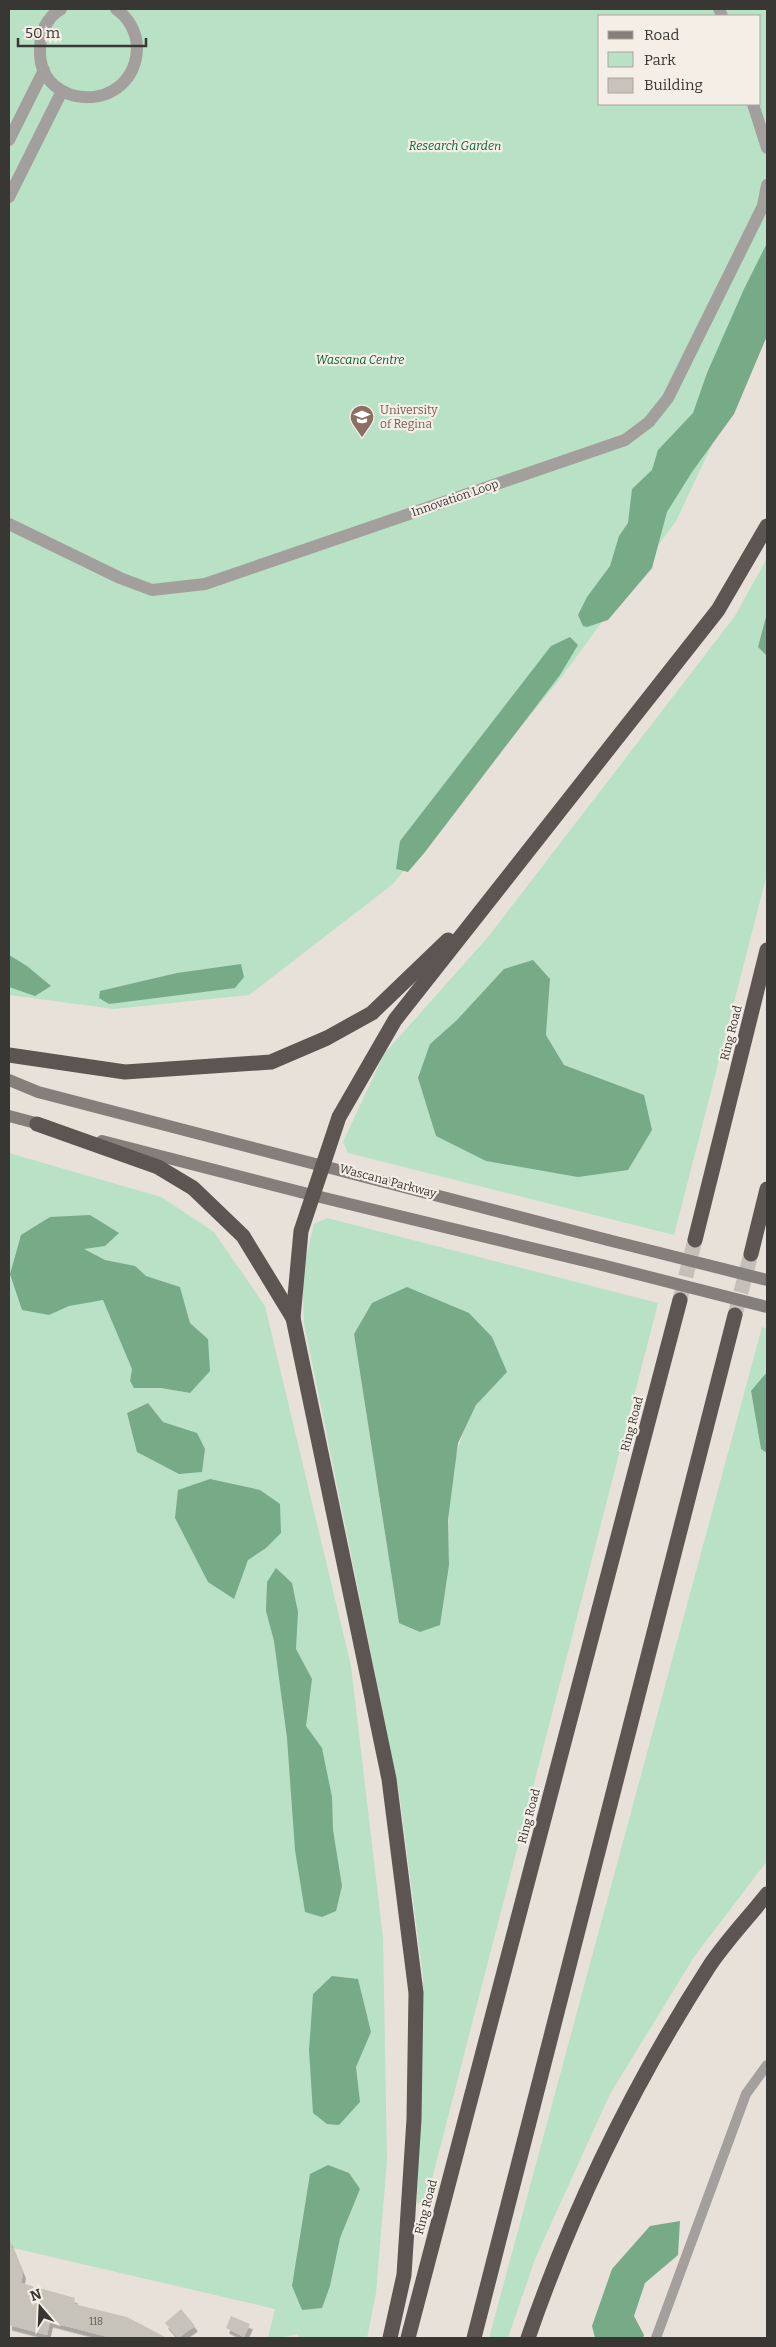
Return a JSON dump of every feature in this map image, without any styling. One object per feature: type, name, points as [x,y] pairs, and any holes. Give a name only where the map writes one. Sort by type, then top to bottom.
[{"type":"highway","points":[[390,2338],[404,2275],[414,2119],[416,1993],[389,1779],[293,1318],[301,1232],[339,1117],[395,1020],[718,610],[767,526]]},
{"type":"highway","points":[[9,1055],[125,1072],[271,1062],[326,1038],[372,1013],[488,901]]},
{"type":"highway","name":"Ring Road","points":[[695,1240],[767,950]]},
{"type":"highway","points":[[37,1124],[158,1167],[193,1188],[243,1236],[293,1318]]},
{"type":"highway","points":[[750,1254],[767,1189]]},
{"type":"highway","name":"Ring Road","points":[[408,2338],[680,1300]]},
{"type":"highway","points":[[474,2338],[735,1314]]},
{"type":"highway","points":[[528,2338],[540,2304],[592,2179],[655,2057],[712,1963],[767,1894]]},
{"type":"main road","name":"Wascana Parkway","points":[[9,1080],[38,1092],[767,1280]]},
{"type":"main road","points":[[9,1116],[312,1195],[767,1307]]},
{"type":"street","points":[[58,10],[46,24],[40,40],[40,57],[44,70],[54,84],[62,90],[78,97],[102,97],[124,84],[137,59],[137,42],[132,25],[116,9]]},
{"type":"street","points":[[9,140],[44,70]]},
{"type":"street","points":[[9,197],[62,90]]},
{"type":"street","points":[[753,105],[767,148]]},
{"type":"street","name":"Innovation Loop","points":[[9,524],[120,578],[152,590],[205,584],[625,440],[649,422],[668,398],[763,206],[767,185]]},
{"type":"lane","points":[[656,2338],[739,2110],[746,2094],[767,2065]]},
{"type":"green space","name":"Wascana Centre","points":[[9,9],[767,9],[767,329],[676,521],[563,675],[393,884],[249,995],[114,1009],[9,995]]},
{"type":"green space","points":[[767,243],[767,336],[734,414],[692,472],[667,512],[652,568],[608,620],[587,627],[583,626],[578,615],[587,597],[610,566],[619,536],[628,523],[632,489],[652,470],[658,450],[693,413],[707,373],[744,289]]},
{"type":"green space","points":[[767,558],[767,613],[758,647],[767,656],[767,874],[674,1235],[348,1153],[343,1142],[384,1054],[488,937],[735,616]],"holes":[[[550,979],[546,1035],[564,1065],[589,1074],[430,1044],[457,1020]]]},
{"type":"green space","points":[[767,613],[767,656],[758,647]]},
{"type":"green space","points":[[570,637],[578,645],[560,675],[425,852],[408,872],[396,869],[400,841],[551,646]]},
{"type":"green space","points":[[9,955],[27,966],[51,986],[35,996],[9,987]]},
{"type":"green space","points":[[533,960],[550,979],[546,1035],[564,1065],[644,1095],[652,1130],[628,1170],[578,1177],[486,1161],[436,1136],[418,1078],[430,1044],[457,1020],[504,969]]},
{"type":"green space","points":[[241,964],[244,977],[235,988],[109,1004],[99,998],[100,991],[177,973]]},
{"type":"green space","points":[[9,1153],[161,1197],[214,1232],[265,1306],[351,1666],[383,1938],[387,2161],[376,2293],[367,2338],[300,2338],[297,2334],[281,2338],[268,2338],[275,2309],[9,2247]],"holes":[[[180,1287],[190,1323],[208,1339],[190,1393],[161,1388],[134,1388],[130,1381],[132,1369]],[[148,1403],[163,1422],[177,1427],[127,1413]]]},
{"type":"green space","points":[[90,1215],[119,1233],[105,1246],[84,1249],[105,1260],[135,1266],[146,1276],[180,1287],[190,1323],[208,1339],[210,1371],[190,1393],[161,1388],[134,1388],[130,1381],[132,1369],[103,1300],[69,1306],[49,1315],[22,1310],[10,1274],[21,1235],[50,1217]]},
{"type":"green space","points":[[327,1218],[658,1303],[425,2206],[417,2202],[423,1977],[399,1791],[304,1323],[302,1274],[314,1224]],"holes":[[[372,1303],[507,1372],[476,1406],[460,1443],[451,1483],[449,1504],[449,1565],[399,1623],[354,1334]]]},
{"type":"green space","points":[[407,1287],[469,1313],[492,1337],[507,1372],[476,1405],[458,1443],[448,1520],[449,1565],[440,1625],[420,1632],[399,1623],[354,1334],[372,1303]]},
{"type":"green space","points":[[762,1327],[767,1329],[767,1372],[751,1392],[761,1449],[767,1453],[767,1861],[694,1957],[610,2094],[535,2259],[508,2338],[489,2338]]},
{"type":"green space","points":[[767,1372],[767,1453],[761,1449],[751,1391]]},
{"type":"green space","points":[[148,1403],[163,1422],[197,1433],[205,1449],[202,1472],[179,1474],[137,1452],[127,1413]]},
{"type":"green space","points":[[210,1479],[260,1490],[280,1504],[281,1533],[266,1548],[248,1560],[234,1599],[208,1582],[175,1518],[178,1490]]},
{"type":"green space","points":[[276,1568],[292,1583],[298,1612],[296,1649],[312,1679],[306,1726],[322,1748],[332,1797],[333,1830],[342,1886],[336,1911],[322,1917],[305,1912],[295,1850],[287,1738],[274,1641],[266,1611],[267,1582]]},
{"type":"green space","points":[[332,1976],[358,1979],[371,2032],[356,2067],[360,2102],[339,2125],[327,2124],[313,2113],[309,2050],[313,1994]]},
{"type":"green space","points":[[328,2165],[349,2173],[360,2189],[340,2238],[330,2286],[322,2308],[302,2310],[292,2286],[310,2174]]},
{"type":"green space","points":[[680,2221],[678,2255],[645,2283],[634,2316],[644,2335],[643,2338],[595,2338],[592,2326],[612,2269],[650,2226]]},
{"type":"building","points":[[9,2239],[23,2273],[21,2283],[75,2298],[74,2304],[127,2317],[167,2338],[112,2338],[50,2322],[47,2335],[9,2325]]},
{"type":"building","points":[[181,2309],[195,2326],[178,2338],[165,2323]]},
{"type":"building","points":[[231,2316],[250,2324],[244,2337],[226,2328]]},
{"type":"tunnel","points":[[680,1299],[695,1240]]},
{"type":"tunnel","points":[[735,1315],[751,1254]]},
{"type":"place","name":"University of Regina","points":[[362,438]]},
{"type":"park label","name":"Research Garden","points":[[455,146]]}]
